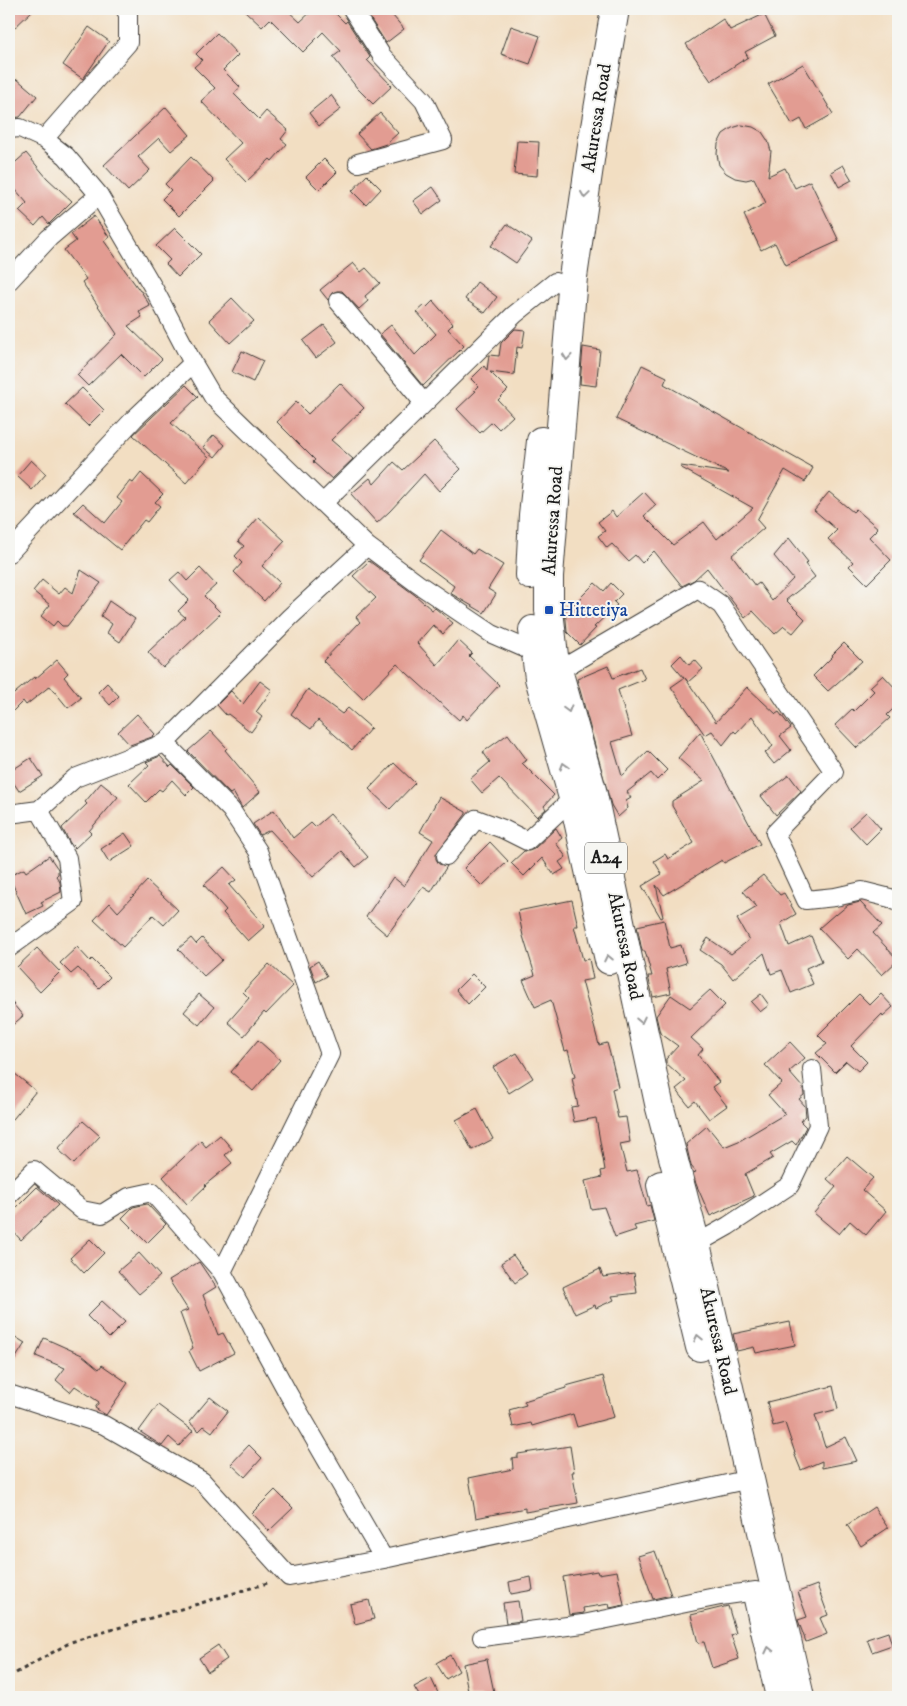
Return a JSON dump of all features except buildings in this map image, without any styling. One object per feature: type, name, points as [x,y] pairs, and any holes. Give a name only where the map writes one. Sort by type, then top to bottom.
[{"type":"highway","name":"Akuressa Road","points":[[596,9],[583,138],[552,525],[549,584],[549,660],[539,678],[574,798],[643,1112],[686,1246]]},
{"type":"highway","name":"Akuressa Road","points":[[615,9],[583,138],[555,282],[533,515],[530,611],[549,660],[592,790],[660,1108],[686,1246],[741,1480],[800,1697]]},
{"type":"highway","name":"Akuressa Road","points":[[741,1480],[756,1590],[780,1697]]},
{"type":"street","points":[[44,140],[128,43],[128,14],[125,9]]},
{"type":"street","points":[[352,9],[382,56],[424,101],[443,140],[358,163]]},
{"type":"street","points":[[9,129],[20,128],[44,140],[66,156],[99,195],[154,289],[192,363],[213,397],[367,546],[418,584],[492,634],[549,660],[698,589],[721,605],[834,772],[775,833],[806,900],[835,897],[862,891],[898,902]]},
{"type":"street","points":[[9,281],[49,238],[99,195]]},
{"type":"street","points":[[324,503],[514,315],[555,282]]},
{"type":"street","points":[[338,301],[424,403]]},
{"type":"street","points":[[9,553],[134,419],[192,363]]},
{"type":"street","points":[[9,814],[39,810],[75,778],[165,743],[290,618],[367,546]]},
{"type":"street","points":[[165,743],[231,810],[258,852],[330,1054],[222,1272]]},
{"type":"street","points":[[446,856],[476,819],[503,829],[527,841],[574,798]]},
{"type":"street","points":[[9,948],[73,902],[67,858],[39,810]]},
{"type":"street","points":[[686,1246],[728,1226],[790,1185],[818,1126],[812,1069]]},
{"type":"street","points":[[9,1195],[34,1170],[82,1210],[102,1214],[129,1197],[152,1192],[222,1272],[289,1395],[384,1559]]},
{"type":"street","points":[[9,1394],[104,1425],[202,1481],[289,1577],[384,1559],[741,1480]]},
{"type":"street","points":[[482,1637],[583,1624],[756,1590]]},
{"type":"path","points":[[9,1677],[71,1642],[289,1577]]},
{"type":"place","name":"Hittetiya","points":[[549,610]]}]
